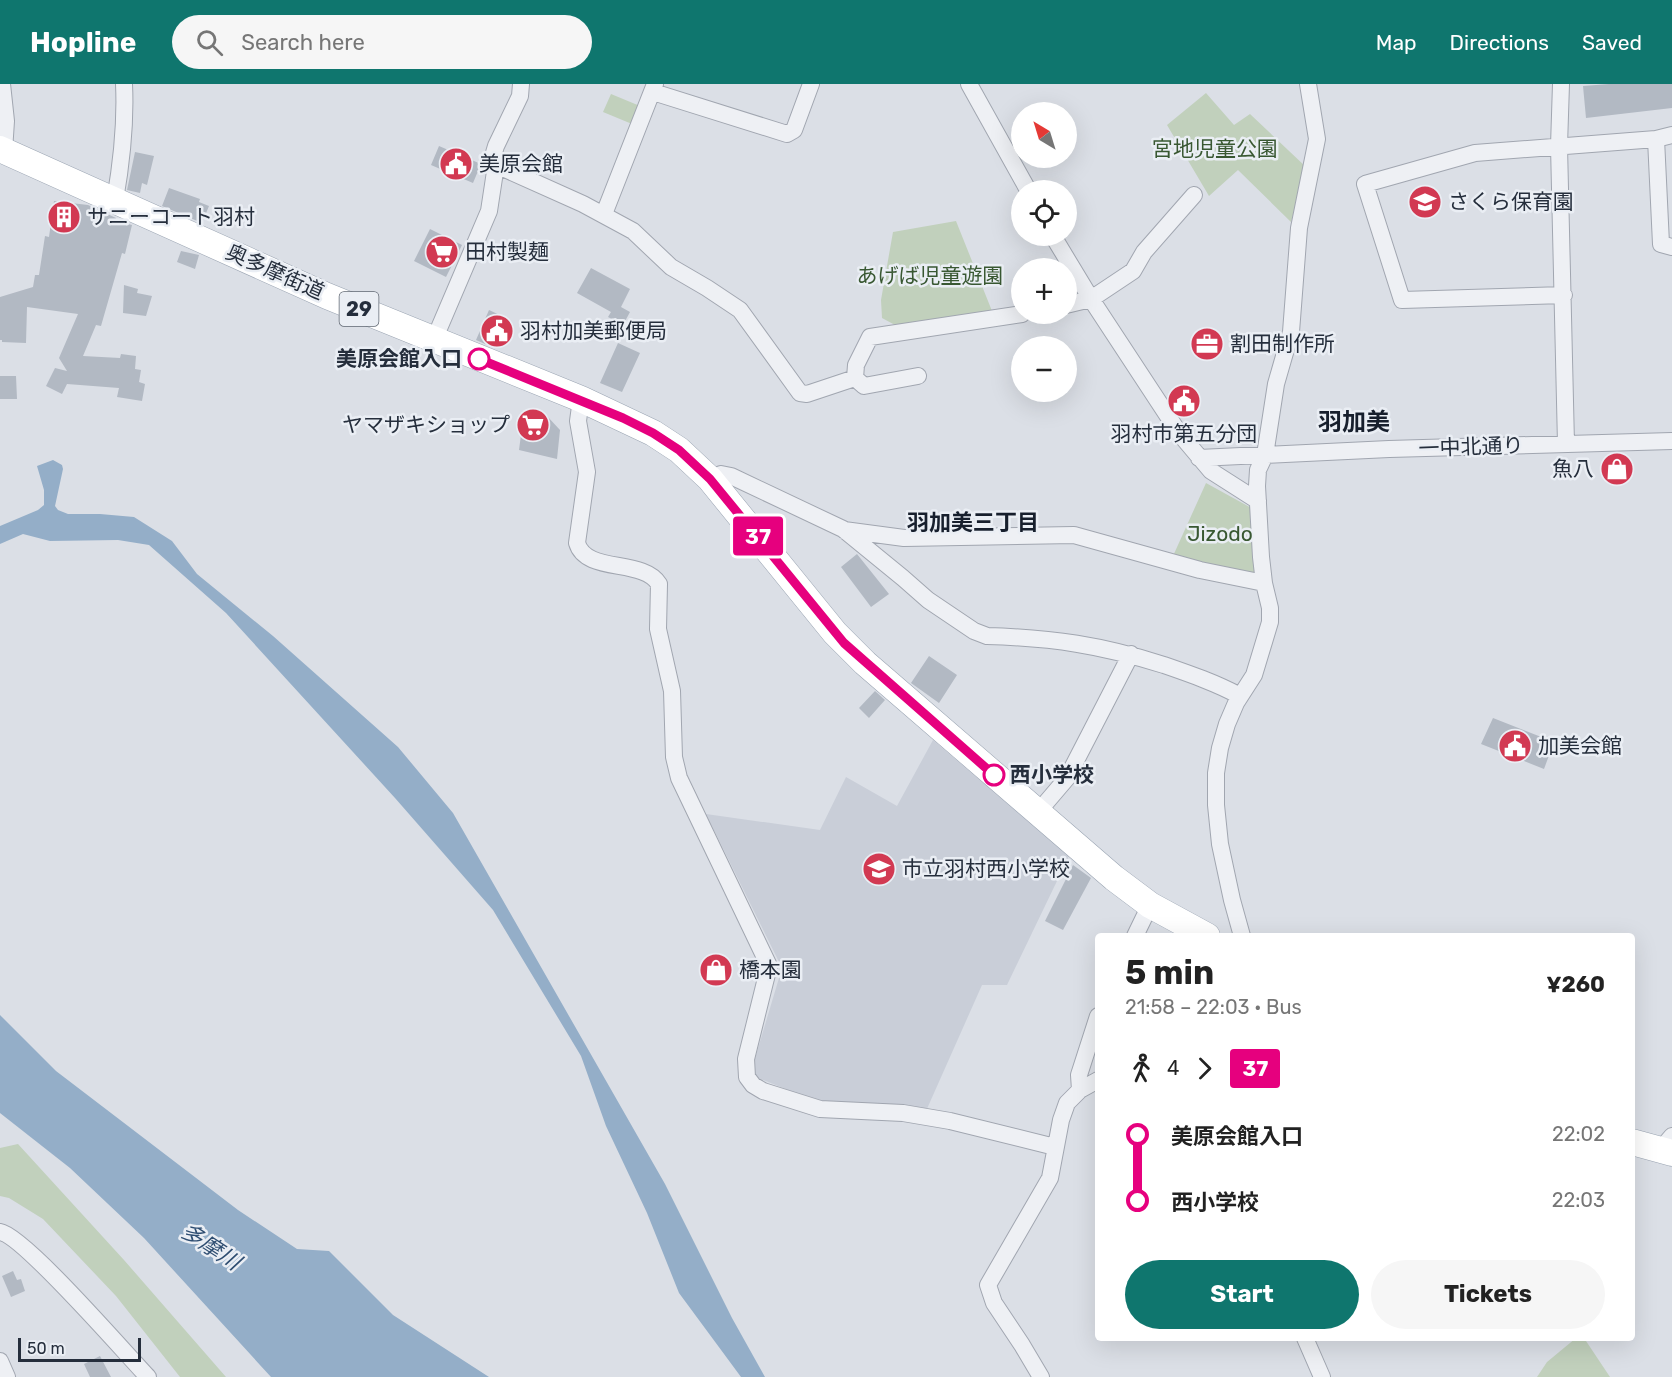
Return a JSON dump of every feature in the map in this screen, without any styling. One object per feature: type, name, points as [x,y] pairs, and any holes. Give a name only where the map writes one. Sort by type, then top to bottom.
[{"type":"main road","name":"奥多摩街道","points":[[2,150],[327,296],[581,399],[662,438],[688,457],[710,479],[844,643],[865,663],[1114,878],[1150,905],[1201,933]]},
{"type":"main road","points":[[1635,1142],[1668,1146]]},
{"type":"street","points":[[2,84],[6,121],[2,150]]},
{"type":"street","points":[[115,200],[124,150],[126,122],[124,84]]},
{"type":"street","points":[[434,340],[489,211],[496,165],[494,156],[496,146],[520,96],[521,84]]},
{"type":"street","points":[[604,214],[654,88],[788,134],[794,130],[811,84]]},
{"type":"street","points":[[969,84],[1022,180]]},
{"type":"street","points":[[1241,933],[1220,844],[1215,787],[1220,748],[1233,709],[1257,668],[1270,622],[1270,608],[1264,583],[1258,470],[1265,454],[1276,384],[1291,332],[1299,228],[1317,139],[1308,84]]},
{"type":"street","points":[[1561,84],[1559,146],[1566,444]]},
{"type":"street","points":[[1564,295],[1402,300],[1365,184],[1476,153],[1664,137],[1661,244],[1672,247]]},
{"type":"street","points":[[496,165],[604,214],[633,231],[671,267],[740,310],[800,393],[807,394],[855,378]]},
{"type":"street","points":[[1077,302],[1091,299],[1133,271],[1144,252],[1194,195]]},
{"type":"street","points":[[1059,246],[1179,433],[1212,471],[1258,501]]},
{"type":"street","points":[[855,378],[856,365],[870,337],[1011,316]]},
{"type":"street","points":[[855,378],[864,386],[918,376]]},
{"type":"street","points":[[581,399],[579,421],[586,472],[577,543],[579,548],[596,560],[647,572],[659,584],[658,629],[671,685],[674,757],[679,778],[769,966],[746,1059],[747,1077],[757,1089],[820,1109],[903,1113],[950,1121],[1055,1147]]},
{"type":"street","name":"一中北通り","points":[[1199,458],[1672,441]]},
{"type":"street","points":[[710,479],[721,474],[730,476],[843,530],[928,600],[974,631],[987,636],[1072,641],[1131,654],[1206,679],[1240,696]]},
{"type":"street","points":[[843,530],[904,538],[1074,535],[1200,570],[1264,583]]},
{"type":"street","points":[[1038,812],[1067,778],[1131,654]]},
{"type":"street","points":[[1136,933],[1150,905]]},
{"type":"street","points":[[1080,1090],[1079,1075],[1095,1025]]},
{"type":"street","points":[[1041,1377],[994,1303],[988,1285],[1045,1190],[1053,1166],[1063,1111],[1070,1098],[1095,1082]]},
{"type":"street","points":[[0,1232],[12,1237],[37,1259],[148,1377]]},
{"type":"street","points":[[1306,1341],[1322,1377]]},
{"type":"street","points":[[0,1361],[7,1377]]},
{"type":"shaded area","points":[[933,740],[1069,856],[1007,985],[982,985],[926,1111],[823,1104],[753,1076],[753,1065],[782,968],[706,814],[820,830],[846,777],[897,806]]},
{"type":"green space","name":"宮地児童公園","points":[[1206,93],[1234,125],[1250,114],[1306,167],[1291,222],[1238,170],[1209,196],[1167,125]]},
{"type":"green space","points":[[611,94],[640,106],[632,124],[603,112]]},
{"type":"green space","name":"あげば児童遊園","points":[[956,221],[992,311],[895,325],[882,318],[881,300],[893,232]]},
{"type":"green space","name":"Jizodo","points":[[1206,483],[1255,510],[1256,580],[1173,556]]},
{"type":"green space","points":[[18,1144],[124,1260],[226,1377],[180,1377],[116,1296],[43,1219],[9,1198],[0,1196],[0,1148]]},
{"type":"green space","points":[[1572,1341],[1586,1341],[1610,1377],[1537,1377],[1547,1362]]},
{"type":"water","points":[[53,460],[62,465],[63,469],[55,506],[58,510],[68,514],[134,517],[172,541],[197,574],[273,636],[398,747],[453,813],[665,1184],[732,1318],[765,1377],[741,1377],[679,1293],[647,1213],[606,1126],[581,1056],[493,910],[395,798],[226,613],[149,545],[118,540],[50,541],[23,534],[0,544],[0,526],[38,510],[44,505],[44,490],[37,466]]},
{"type":"water","name":"多摩川","points":[[0,1015],[56,1071],[238,1210],[297,1249],[329,1251],[393,1315],[489,1377],[271,1377],[144,1238],[70,1168],[0,1113]]},
{"type":"building","points":[[1672,84],[1672,108],[1586,118],[1583,86]]},
{"type":"building","name":"美原会館","points":[[439,146],[481,164],[473,183],[431,165]]},
{"type":"building","points":[[135,152],[154,156],[147,185],[142,183],[140,193],[127,190]]},
{"type":"building","points":[[169,188],[200,199],[199,202],[209,206],[202,223],[162,206]]},
{"type":"building","points":[[54,201],[88,205],[116,218],[115,221],[132,225],[125,254],[122,253],[101,326],[96,325],[83,356],[120,358],[121,354],[136,356],[135,369],[141,370],[139,382],[145,384],[142,401],[117,397],[119,388],[67,384],[62,394],[46,386],[55,368],[67,371],[59,358],[78,314],[27,307],[26,343],[0,340],[0,297],[33,287],[35,275],[39,275],[45,236],[49,237]]},
{"type":"building","points":[[430,229],[462,245],[446,277],[414,261]]},
{"type":"building","points":[[181,251],[199,255],[195,269],[177,262]]},
{"type":"building","points":[[591,268],[630,289],[621,307],[630,312],[623,325],[608,317],[611,312],[577,293]]},
{"type":"building","points":[[124,285],[138,289],[137,293],[152,296],[146,316],[123,313]]},
{"type":"building","points":[[489,310],[504,317],[492,347],[476,340]]},
{"type":"building","points":[[618,343],[640,353],[622,392],[600,383]]},
{"type":"building","points":[[0,376],[16,376],[17,399],[0,399]]},
{"type":"building","points":[[537,415],[547,416],[560,430],[557,459],[519,450],[522,427],[528,418]]},
{"type":"building","points":[[857,554],[889,594],[871,607],[841,567]]},
{"type":"building","points":[[929,656],[957,675],[939,703],[911,683]]},
{"type":"building","points":[[875,691],[885,700],[869,718],[859,708]]},
{"type":"building","points":[[1493,718],[1554,742],[1544,769],[1481,744]]},
{"type":"building","points":[[1073,865],[1091,878],[1063,930],[1045,921]]},
{"type":"building","points":[[13,1271],[17,1280],[21,1279],[25,1291],[11,1297],[2,1276]]},
{"type":"building","points":[[100,1356],[111,1377],[90,1377],[84,1364]]},
{"type":"bus line","name":"37","points":[[479,359],[623,418],[653,433],[679,450],[710,479],[741,515],[844,643],[994,775]]},
{"type":"place","name":"美原会館","points":[[456,164]]},
{"type":"place","name":"さくら保育園","points":[[1425,202]]},
{"type":"place","name":"サニーコート羽村","points":[[64,217]]},
{"type":"place","name":"田村製麺","points":[[442,252]]},
{"type":"place","name":"羽村加美郵便局","points":[[497,331]]},
{"type":"place","name":"割田制作所","points":[[1207,344]]},
{"type":"place","name":"美原会館入口","points":[[479,359]]},
{"type":"place","name":"羽村市第五分団","points":[[1184,401]]},
{"type":"place","name":"ヤマザキショップ","points":[[533,425]]},
{"type":"place","name":"魚八","points":[[1617,469]]},
{"type":"place","name":"加美会館","points":[[1515,746]]},
{"type":"place","name":"西小学校","points":[[994,775]]},
{"type":"place","name":"市立羽村西小学校","points":[[879,869]]},
{"type":"place","name":"橋本園","points":[[716,970]]},
{"type":"district","name":"羽加美","points":[[1354,422]]},
{"type":"district","name":"羽加美三丁目","points":[[973,522]]}]
